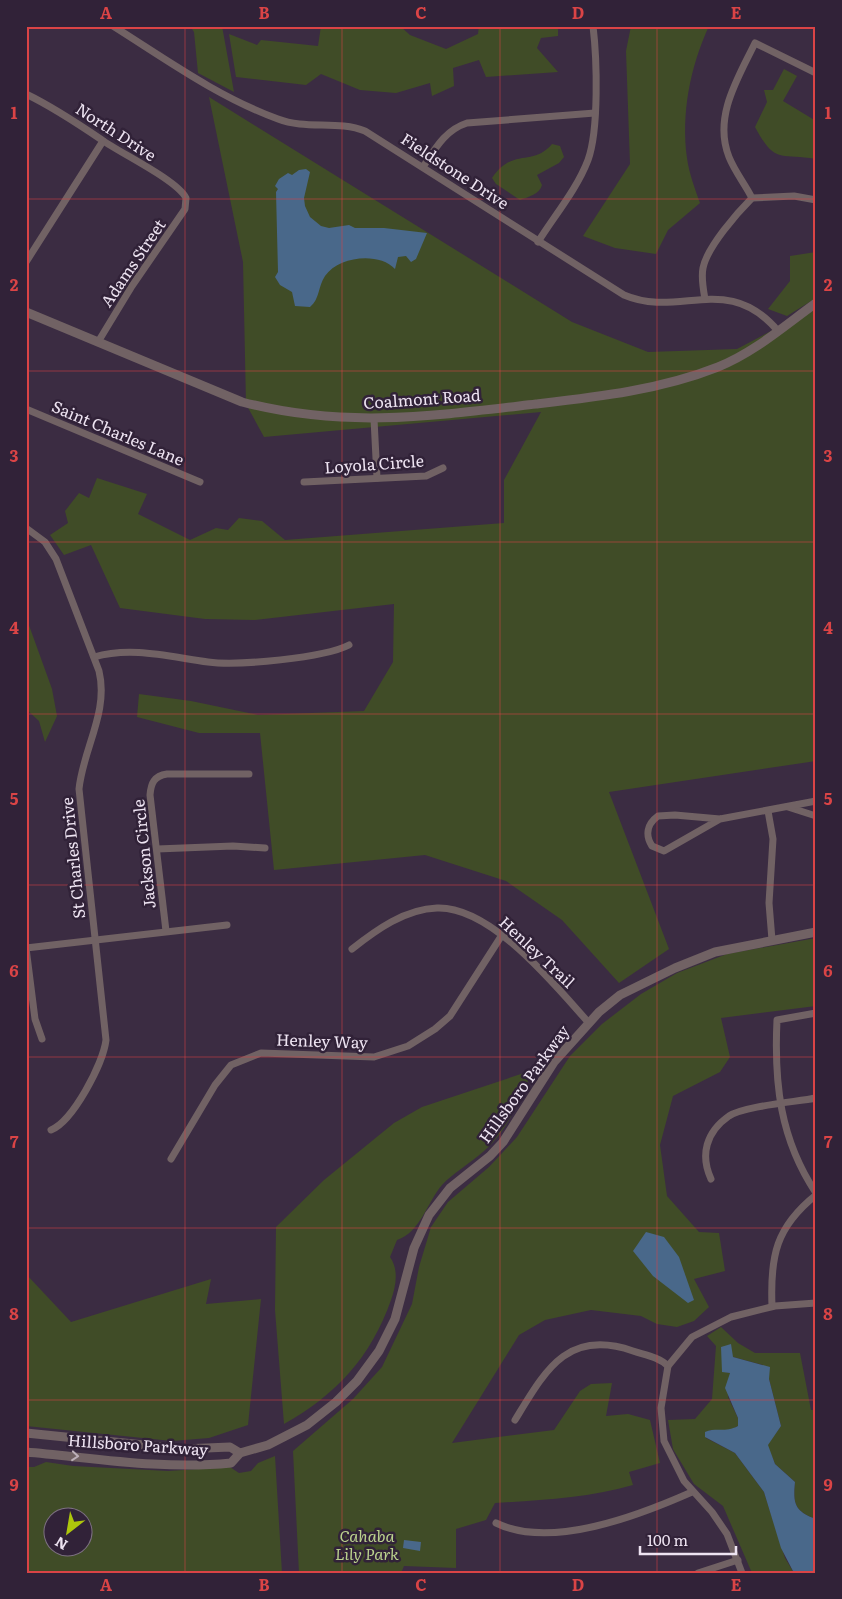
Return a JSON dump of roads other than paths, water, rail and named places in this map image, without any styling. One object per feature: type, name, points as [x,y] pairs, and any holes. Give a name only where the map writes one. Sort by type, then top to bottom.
[{"type":"street","name":"Fieldstone Drive","points":[[113,26],[224,95],[287,122],[359,129],[423,167],[612,289],[636,300],[656,302],[718,298],[738,302],[768,319],[778,331]]},
{"type":"street","points":[[538,242],[584,169],[593,145],[595,113],[593,26]]},
{"type":"street","points":[[752,198],[738,176],[729,155],[725,141],[724,122],[728,101],[755,42],[816,73]]},
{"type":"street","name":"North Drive","points":[[26,94],[62,113],[168,182],[181,191],[186,198]]},
{"type":"street","points":[[423,167],[443,138],[467,123],[595,113]]},
{"type":"street","points":[[26,262],[103,141]]},
{"type":"street","points":[[705,299],[702,279],[703,266],[708,254],[740,210],[752,198],[794,196],[816,200]]},
{"type":"street","name":"Adams Street","points":[[98,342],[132,286],[185,210],[186,198]]},
{"type":"street","name":"Coalmont Road","points":[[26,312],[242,402],[262,408],[341,419],[374,419],[550,402],[663,384],[719,366],[743,355],[816,303]]},
{"type":"street","name":"Saint Charles Lane","points":[[26,409],[200,482]]},
{"type":"street","points":[[374,419],[377,478]]},
{"type":"street","name":"Loyola Circle","points":[[304,482],[426,476],[443,468]]},
{"type":"street","name":"St Charles Drive","points":[[26,528],[44,542],[56,559],[102,682],[101,704],[83,766],[79,789],[107,1029],[104,1053],[98,1066],[65,1120],[51,1130]]},
{"type":"street","points":[[94,658],[122,653],[150,653],[236,664],[327,652],[349,644]]},
{"type":"street","name":"Jackson Circle","points":[[166,931],[150,795],[155,778],[167,774],[248,774]]},
{"type":"street","points":[[720,819],[664,851],[652,846],[648,836],[650,824],[658,816],[675,814],[720,819],[816,801]]},
{"type":"street","points":[[788,807],[816,816]]},
{"type":"street","points":[[768,811],[773,839],[769,903],[772,940]]},
{"type":"street","points":[[157,849],[233,846],[265,848]]},
{"type":"street","name":"Henley Trail","points":[[352,949],[389,923],[417,912],[436,908],[472,915],[502,935],[588,1022]]},
{"type":"street","points":[[42,1040],[34,1019],[26,948],[227,925]]},
{"type":"street","name":"Hillsboro Parkway","points":[[240,1453],[230,1447],[182,1449],[28,1433],[28,1452],[172,1465],[231,1463],[240,1453],[268,1445],[307,1425],[336,1402],[357,1380],[379,1351],[395,1320],[414,1248],[429,1215],[450,1188],[490,1156],[503,1142],[554,1062],[588,1022],[620,995],[675,968],[715,952],[816,932]]},
{"type":"street","name":"Henley Way","points":[[170,1159],[215,1085],[231,1064],[261,1053],[367,1057],[408,1046],[435,1029],[450,1016],[502,935]]},
{"type":"street","points":[[772,1306],[770,1276],[775,1249],[784,1228],[800,1207],[816,1194],[803,1174],[780,1105],[776,1053],[777,1020],[816,1012]]},
{"type":"street","points":[[710,1179],[704,1164],[707,1143],[719,1126],[730,1116],[742,1111],[816,1098]]},
{"type":"street","points":[[742,1573],[720,1522],[692,1492],[675,1466],[662,1430],[662,1394],[668,1366],[692,1338],[731,1318],[772,1306],[816,1303]]},
{"type":"street","points":[[515,1420],[550,1366],[565,1354],[581,1347],[596,1344],[621,1347],[658,1360],[668,1366]]},
{"type":"street","points":[[496,1523],[523,1533],[586,1530],[692,1492]]},
{"type":"street","points":[[698,1573],[738,1560]]},
{"type":"water","points":[[306,169],[310,172],[304,198],[305,206],[310,217],[321,226],[329,228],[349,225],[355,228],[384,228],[427,233],[416,259],[411,262],[406,256],[398,257],[395,269],[379,260],[370,258],[340,264],[331,269],[325,276],[316,300],[310,307],[295,306],[292,292],[280,285],[275,277],[278,272],[276,192],[278,189],[275,186],[279,179],[288,173],[292,175],[299,170]]},
{"type":"water","points":[[646,1232],[664,1237],[679,1257],[694,1300],[688,1303],[653,1276],[633,1251]]},
{"type":"water","points":[[731,1344],[733,1357],[770,1367],[769,1379],[781,1426],[768,1445],[775,1464],[795,1482],[794,1496],[796,1505],[803,1513],[816,1519],[816,1573],[794,1573],[781,1548],[764,1492],[735,1453],[705,1437],[705,1432],[738,1426],[738,1418],[725,1388],[730,1373],[722,1372],[721,1347]]},
{"type":"water","points":[[404,1540],[421,1542],[420,1551],[403,1548]]},
{"type":"park label","name":"Cahaba Lily Park","points":[[367,1545]]}]
